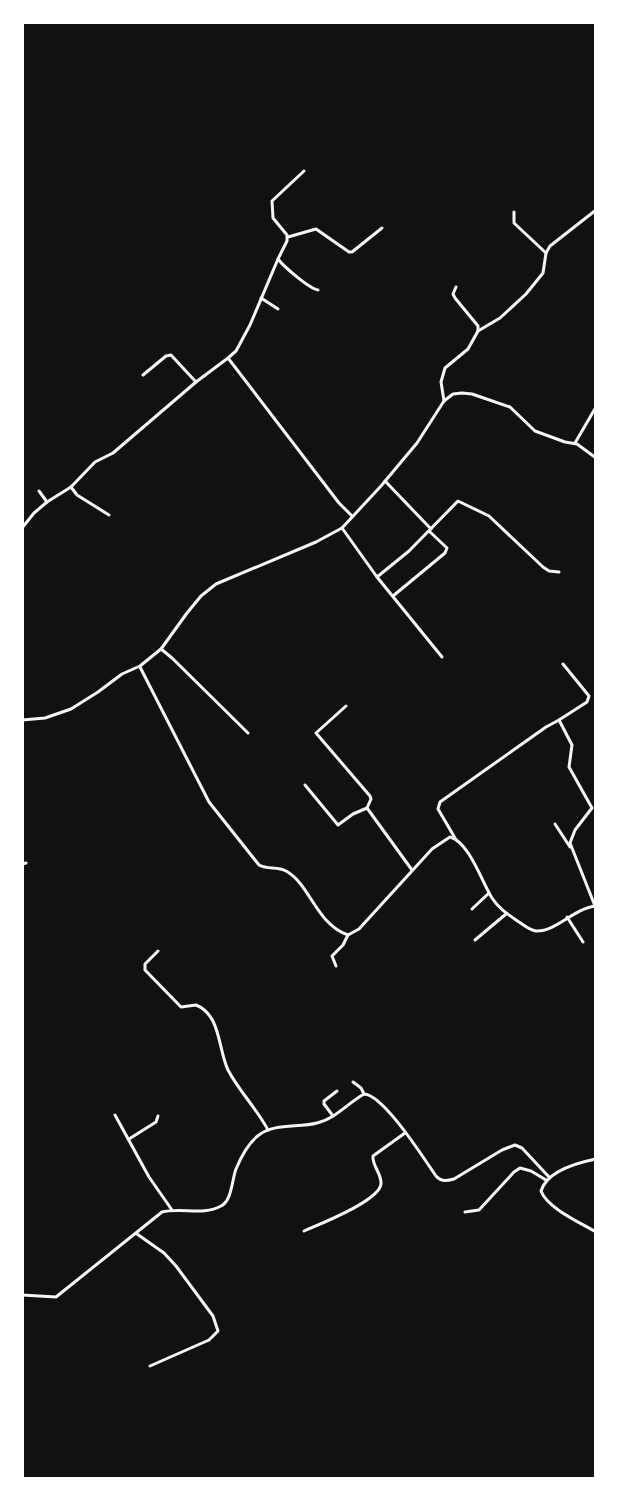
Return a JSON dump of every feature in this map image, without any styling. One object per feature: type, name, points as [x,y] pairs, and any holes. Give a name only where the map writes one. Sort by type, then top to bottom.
[{"type":"street","points":[[288,237],[273,218],[272,201],[304,171]]},
{"type":"street","points":[[444,401],[441,382],[445,368],[468,349],[478,331],[500,318],[526,294],[543,273],[546,253],[550,246],[596,210]]},
{"type":"street","points":[[514,212],[514,223],[546,253]]},
{"type":"street","points":[[22,528],[34,513],[71,487],[95,462],[122,445],[236,351],[288,237],[316,229],[352,252],[382,228]]},
{"type":"street","points":[[278,259],[308,286],[318,290]]},
{"type":"street","points":[[456,287],[453,294],[455,298],[478,326],[478,331]]},
{"type":"street","points":[[261,298],[278,309]]},
{"type":"street","points":[[144,375],[166,356],[171,355],[196,382]]},
{"type":"street","points":[[228,358],[345,511],[352,516]]},
{"type":"street","points":[[22,720],[45,718],[71,709],[122,674],[140,666],[161,649],[201,596],[216,584],[316,542],[342,528],[386,481],[417,442],[444,401],[452,395],[462,393],[510,407],[535,431],[565,442],[575,443],[586,448],[596,458]]},
{"type":"street","points":[[575,443],[596,407]]},
{"type":"street","points":[[386,481],[447,548],[445,553],[393,596]]},
{"type":"street","points":[[71,487],[77,495],[109,515]]},
{"type":"street","points":[[39,491],[47,502]]},
{"type":"street","points":[[377,578],[410,551],[456,502],[462,501],[489,516],[543,567],[549,571],[559,572]]},
{"type":"street","points":[[342,528],[377,578],[442,657]]},
{"type":"street","points":[[161,649],[248,733]]},
{"type":"street","points":[[555,824],[571,848],[595,906],[579,910],[549,928],[536,931],[528,929],[506,914],[489,893],[478,870],[438,809],[440,802],[587,702],[589,696],[563,664]]},
{"type":"street","points":[[140,666],[195,777],[218,816],[259,865],[268,869],[285,871],[300,885],[332,927],[348,935]]},
{"type":"street","points":[[305,785],[338,825],[353,814],[367,808],[370,803],[370,796],[316,733],[346,706]]},
{"type":"street","points":[[559,720],[572,745],[569,767],[592,808],[571,836],[571,848]]},
{"type":"street","points":[[367,808],[412,870]]},
{"type":"street","points":[[336,966],[332,956],[343,945],[348,935],[359,929],[432,849],[446,839],[455,838]]},
{"type":"street","points":[[472,909],[489,893]]},
{"type":"street","points":[[475,940],[506,914]]},
{"type":"street","points":[[567,917],[583,942]]},
{"type":"street","points":[[158,951],[145,964],[145,970],[181,1007],[196,1005],[209,1013],[228,1071],[268,1130]]},
{"type":"street","points":[[353,1082],[361,1088],[364,1095]]},
{"type":"street","points":[[333,1116],[324,1101],[337,1091]]},
{"type":"street","points":[[22,1295],[56,1297],[158,1215],[172,1210],[202,1211],[223,1205],[227,1201],[236,1170],[254,1139],[268,1130],[319,1123],[364,1095],[375,1098],[441,1180],[454,1179],[502,1150],[515,1145],[522,1148],[548,1178]]},
{"type":"street","points":[[115,1115],[149,1177],[172,1210]]},
{"type":"street","points":[[129,1139],[156,1122],[159,1116]]},
{"type":"street","points":[[304,1231],[372,1197],[381,1182],[372,1160],[373,1156],[405,1133]]},
{"type":"street","points":[[596,1159],[580,1162],[548,1178],[542,1189],[543,1197],[563,1213],[596,1232]]},
{"type":"street","points":[[465,1212],[479,1210],[520,1168],[548,1178]]},
{"type":"street","points":[[137,1234],[164,1253],[176,1266],[213,1316],[218,1331],[209,1340],[150,1366]]}]
